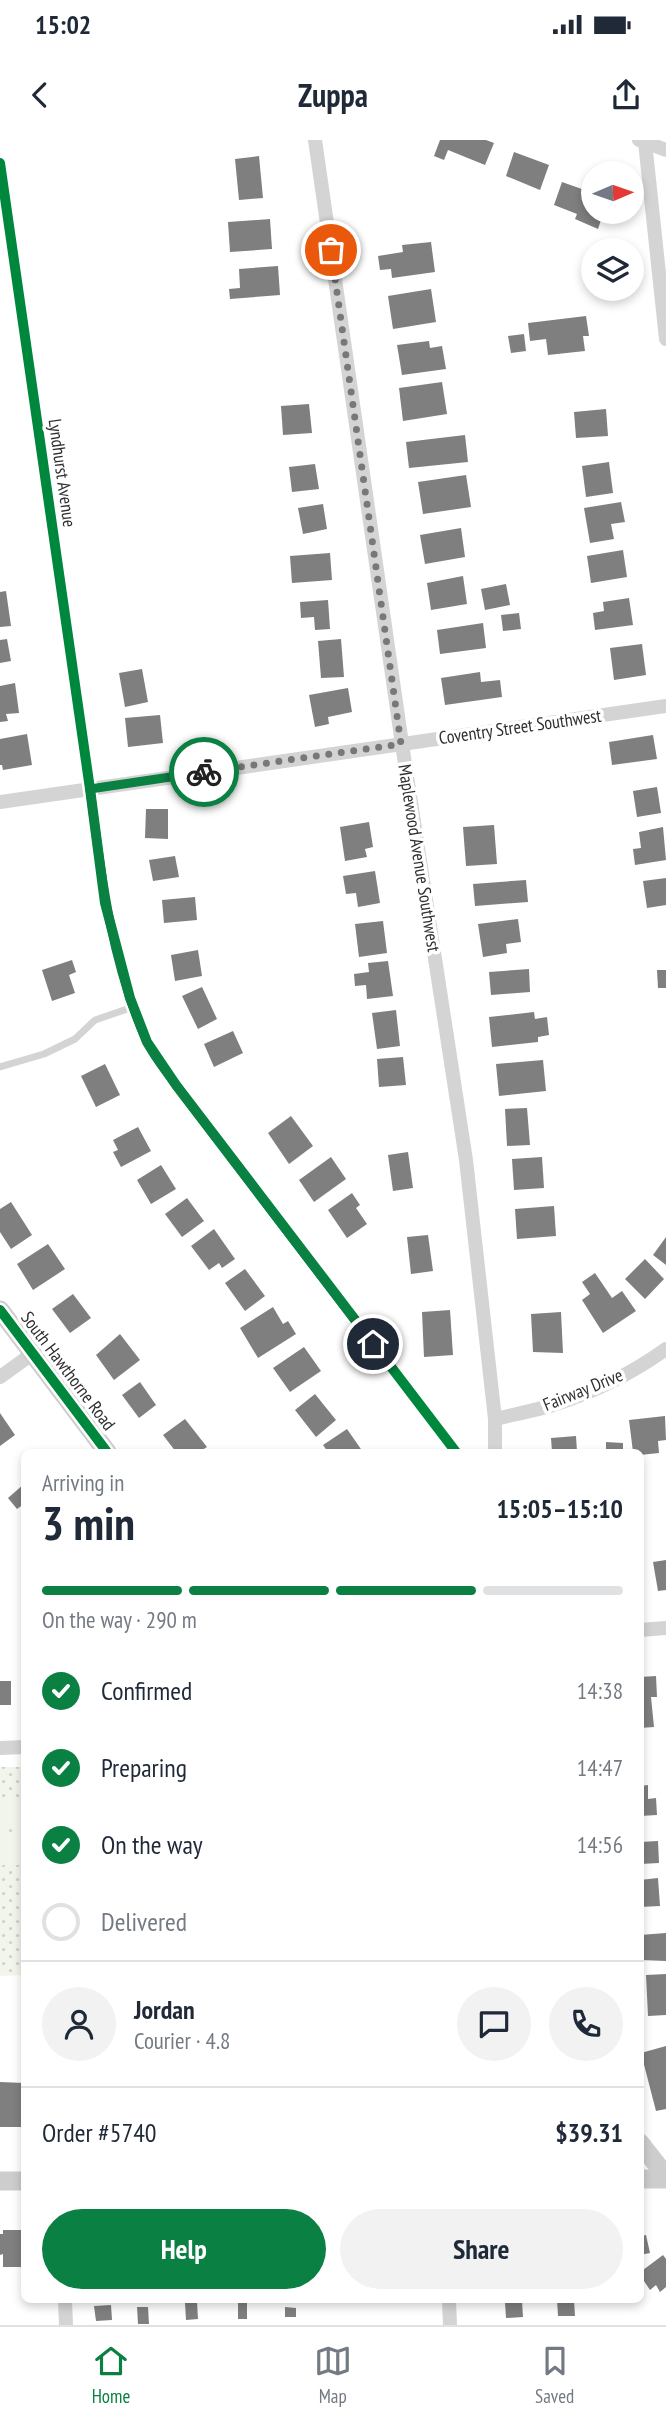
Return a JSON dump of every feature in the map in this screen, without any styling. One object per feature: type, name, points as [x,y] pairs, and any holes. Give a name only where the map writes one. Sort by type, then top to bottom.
[{"type":"main road","name":"South Hawthorne Road","points":[[0,1310],[105,1449]]},
{"type":"main road","points":[[644,2148],[666,2178]]},
{"type":"main road","points":[[644,2179],[666,2178]]},
{"type":"main road","points":[[0,2181],[21,2181]]},
{"type":"street","name":"Maplewood Avenue Southwest","points":[[315,140],[401,744],[466,1160],[495,1419],[495,1449]]},
{"type":"street","points":[[666,150],[642,141],[666,340]]},
{"type":"street","name":"Lyndhurst Avenue","points":[[0,163],[105,904],[133,1006],[147,1042],[176,1085],[454,1449]]},
{"type":"street","name":"Coventry Street Southwest","points":[[0,802],[666,706]]},
{"type":"street","name":"Fairway Drive","points":[[495,1419],[558,1404],[602,1386],[666,1349]]},
{"type":"street","points":[[0,1377],[32,1354]]},
{"type":"street","points":[[644,1630],[666,1628]]},
{"type":"street","points":[[0,1748],[21,1747]]},
{"type":"street","points":[[65,2303],[66,2325]]},
{"type":"street","points":[[449,2303],[450,2325]]},
{"type":"lane","points":[[0,1067],[44,1054],[75,1039],[94,1020],[133,1006]]},
{"type":"shaded area","points":[[0,1767],[21,1767],[21,1975],[0,1976]]},
{"type":"shaded area","points":[[0,1798],[21,1798],[21,1827],[0,1827]]},
{"type":"shaded area","points":[[0,1836],[21,1836],[21,1865],[0,1865]]},
{"type":"building","points":[[440,140],[486,140],[494,143],[485,165],[448,150],[444,160],[434,156]]},
{"type":"building","points":[[514,152],[549,165],[540,190],[506,176]]},
{"type":"building","points":[[259,156],[263,198],[239,200],[235,159]]},
{"type":"building","points":[[562,182],[581,189],[581,222],[575,219],[577,214],[554,205]]},
{"type":"building","points":[[270,219],[272,249],[230,252],[228,222]]},
{"type":"building","points":[[586,224],[600,224],[598,229]]},
{"type":"building","points":[[431,242],[435,272],[392,278],[391,269],[380,270],[378,256],[403,252],[402,245]]},
{"type":"building","points":[[278,266],[280,295],[230,299],[229,289],[240,288],[239,269]]},
{"type":"building","points":[[431,289],[436,322],[393,329],[388,296]]},
{"type":"building","points":[[586,316],[589,336],[583,336],[585,351],[548,355],[546,339],[530,341],[528,323]]},
{"type":"building","points":[[524,334],[526,351],[511,353],[508,336]]},
{"type":"building","points":[[429,341],[430,348],[442,346],[446,369],[402,375],[397,345]]},
{"type":"building","points":[[442,382],[447,414],[403,421],[399,388]]},
{"type":"building","points":[[309,404],[312,433],[283,435],[281,406]]},
{"type":"building","points":[[606,409],[608,436],[576,438],[574,412]]},
{"type":"building","points":[[465,435],[468,462],[409,468],[406,442]]},
{"type":"building","points":[[609,462],[613,493],[586,497],[582,466]]},
{"type":"building","points":[[315,464],[319,489],[292,492],[289,467]]},
{"type":"building","points":[[466,475],[471,507],[423,514],[418,482]]},
{"type":"building","points":[[621,502],[625,522],[611,524],[614,539],[590,543],[584,508]]},
{"type":"building","points":[[323,504],[327,529],[303,534],[298,508]]},
{"type":"building","points":[[461,528],[465,557],[425,564],[420,535]]},
{"type":"building","points":[[623,550],[627,577],[591,583],[587,556]]},
{"type":"building","points":[[330,553],[332,580],[292,583],[290,556]]},
{"type":"building","points":[[463,576],[467,604],[431,610],[427,583]]},
{"type":"building","points":[[506,584],[510,605],[485,610],[481,589]]},
{"type":"building","points":[[6,591],[11,626],[0,627],[0,592]]},
{"type":"building","points":[[629,598],[633,625],[595,630],[593,613],[604,611],[603,602]]},
{"type":"building","points":[[328,600],[330,629],[315,630],[314,617],[301,618],[300,602]]},
{"type":"building","points":[[519,613],[521,629],[503,631],[501,615]]},
{"type":"building","points":[[483,623],[486,648],[440,654],[437,630]]},
{"type":"building","points":[[7,639],[11,661],[0,663],[0,640]]},
{"type":"building","points":[[341,639],[344,677],[321,678],[318,641]]},
{"type":"building","points":[[642,644],[646,675],[614,680],[610,648]]},
{"type":"building","points":[[142,669],[148,702],[125,707],[119,673]]},
{"type":"building","points":[[480,672],[481,682],[500,680],[502,697],[445,705],[441,678]]},
{"type":"building","points":[[15,683],[19,713],[6,714],[8,721],[0,722],[0,686]]},
{"type":"building","points":[[348,688],[352,712],[328,717],[329,724],[315,727],[309,695]]},
{"type":"building","points":[[160,715],[163,743],[128,747],[125,718]]},
{"type":"building","points":[[27,734],[32,765],[3,770],[0,765],[0,739]]},
{"type":"building","points":[[653,735],[657,759],[612,765],[609,742]]},
{"type":"building","points":[[657,787],[661,813],[637,817],[633,791]]},
{"type":"building","points":[[146,809],[168,809],[168,839],[145,838]]},
{"type":"building","points":[[369,822],[373,847],[365,849],[367,857],[345,861],[340,827]]},
{"type":"building","points":[[494,825],[497,864],[466,866],[463,827]]},
{"type":"building","points":[[663,827],[666,860],[635,865],[633,849],[641,848],[639,832]]},
{"type":"building","points":[[175,856],[179,877],[153,881],[149,860]]},
{"type":"building","points":[[375,871],[380,903],[358,907],[356,893],[346,894],[343,876]]},
{"type":"building","points":[[666,878],[666,905],[647,908],[643,881]]},
{"type":"building","points":[[526,880],[528,902],[475,906],[473,884]]},
{"type":"building","points":[[195,897],[197,920],[164,923],[162,900]]},
{"type":"building","points":[[518,919],[521,942],[506,944],[507,953],[483,957],[478,924]]},
{"type":"building","points":[[383,921],[387,953],[359,957],[355,924]]},
{"type":"building","points":[[198,950],[202,976],[175,981],[171,955]]},
{"type":"building","points":[[72,960],[76,972],[69,975],[75,993],[52,1001],[42,970]]},
{"type":"building","points":[[388,961],[393,996],[367,999],[366,985],[355,986],[354,974],[369,972],[368,963]]},
{"type":"building","points":[[529,969],[530,992],[491,995],[489,972]]},
{"type":"building","points":[[657,970],[666,970],[666,988],[658,988]]},
{"type":"building","points":[[202,987],[217,1019],[198,1029],[182,996]]},
{"type":"building","points":[[396,1010],[400,1046],[377,1049],[372,1013]]},
{"type":"building","points":[[534,1012],[535,1019],[547,1017],[549,1035],[538,1037],[538,1042],[492,1047],[489,1017]]},
{"type":"building","points":[[233,1031],[243,1053],[214,1067],[204,1044]]},
{"type":"building","points":[[403,1057],[406,1085],[379,1087],[377,1059]]},
{"type":"building","points":[[543,1060],[546,1091],[499,1096],[496,1064]]},
{"type":"building","points":[[105,1064],[120,1095],[96,1107],[81,1076]]},
{"type":"building","points":[[527,1108],[530,1145],[507,1146],[505,1109]]},
{"type":"building","points":[[291,1116],[313,1146],[289,1164],[268,1133]]},
{"type":"building","points":[[138,1127],[151,1151],[121,1167],[113,1152],[118,1150],[113,1140]]},
{"type":"building","points":[[408,1152],[413,1188],[393,1191],[388,1155]]},
{"type":"building","points":[[331,1157],[346,1179],[314,1202],[299,1180]]},
{"type":"building","points":[[542,1157],[544,1188],[514,1190],[512,1159]]},
{"type":"building","points":[[161,1165],[176,1189],[151,1204],[137,1180]]},
{"type":"building","points":[[352,1193],[360,1205],[356,1208],[367,1224],[347,1238],[328,1210]]},
{"type":"building","points":[[187,1198],[204,1221],[182,1237],[165,1214]]},
{"type":"building","points":[[11,1202],[32,1235],[11,1249],[0,1232],[0,1209]]},
{"type":"building","points":[[554,1206],[556,1236],[517,1239],[515,1209]]},
{"type":"building","points":[[214,1229],[235,1259],[222,1268],[219,1263],[209,1270],[191,1246]]},
{"type":"building","points":[[428,1235],[433,1271],[411,1274],[407,1237]]},
{"type":"building","points":[[666,1237],[666,1265],[653,1255]]},
{"type":"building","points":[[48,1244],[65,1269],[33,1290],[17,1264]]},
{"type":"building","points":[[645,1259],[664,1279],[645,1299],[625,1279]]},
{"type":"building","points":[[245,1269],[265,1296],[245,1311],[225,1283]]},
{"type":"building","points":[[595,1273],[612,1298],[622,1291],[636,1311],[603,1333],[582,1300],[590,1294],[582,1282]]},
{"type":"building","points":[[73,1294],[91,1318],[70,1333],[52,1309]]},
{"type":"building","points":[[273,1307],[283,1324],[288,1321],[296,1334],[258,1358],[240,1328]]},
{"type":"building","points":[[450,1310],[453,1355],[424,1357],[422,1312]]},
{"type":"building","points":[[561,1312],[563,1353],[533,1352],[531,1314]]},
{"type":"building","points":[[120,1334],[140,1360],[114,1380],[96,1355]]},
{"type":"building","points":[[304,1347],[321,1371],[290,1392],[273,1368]]},
{"type":"building","points":[[140,1382],[156,1405],[139,1418],[122,1395]]},
{"type":"building","points":[[315,1394],[336,1420],[316,1437],[295,1410]]},
{"type":"building","points":[[0,1413],[15,1435],[0,1446]]},
{"type":"building","points":[[665,1416],[666,1440],[658,1441],[659,1453],[644,1455],[644,1449],[633,1449],[629,1420]]},
{"type":"building","points":[[185,1419],[207,1447],[174,1449],[163,1435]]},
{"type":"building","points":[[347,1429],[361,1449],[326,1449],[323,1445]]},
{"type":"building","points":[[576,1436],[577,1449],[552,1449],[551,1438]]},
{"type":"building","points":[[606,1442],[623,1443],[623,1449],[606,1449]]},
{"type":"building","points":[[21,1487],[21,1506],[17,1509],[8,1498]]},
{"type":"building","points":[[666,1560],[666,1590],[658,1591],[653,1562]]},
{"type":"building","points":[[656,1676],[657,1697],[651,1697],[654,1727],[644,1728],[644,1677]]},
{"type":"building","points":[[0,1681],[11,1681],[11,1705],[0,1705]]},
{"type":"building","points":[[648,1785],[648,1799],[656,1798],[657,1815],[644,1816],[644,1786]]},
{"type":"building","points":[[658,1841],[659,1863],[644,1864],[644,1842]]},
{"type":"building","points":[[658,1878],[660,1906],[644,1907],[644,1880]]},
{"type":"building","points":[[666,1933],[666,1961],[644,1960],[644,1935]]},
{"type":"building","points":[[666,1974],[666,2015],[648,2016],[646,1975]]},
{"type":"building","points":[[666,2046],[666,2109],[656,2111],[644,2065],[644,2052]]},
{"type":"building","points":[[0,2082],[21,2083],[21,2127],[0,2127]]},
{"type":"building","points":[[3,2230],[21,2230],[21,2267],[3,2267],[0,2234],[3,2234]]},
{"type":"building","points":[[644,2235],[650,2253],[644,2254]]},
{"type":"building","points":[[663,2255],[666,2259],[666,2287],[660,2292],[656,2285],[650,2290],[644,2281],[644,2269]]},
{"type":"building","points":[[185,2303],[197,2303],[198,2319],[186,2320]]},
{"type":"building","points":[[238,2303],[247,2303],[247,2319],[238,2319]]},
{"type":"building","points":[[505,2303],[522,2303],[523,2317],[506,2318]]},
{"type":"building","points":[[557,2303],[574,2303],[575,2316],[558,2316]]},
{"type":"building","points":[[111,2305],[112,2320],[96,2321],[94,2306]]},
{"type":"building","points":[[137,2307],[148,2307],[149,2324],[138,2324]]},
{"type":"building","points":[[285,2307],[296,2308],[296,2317],[285,2317]]},
{"type":"cycle path","points":[[0,163],[105,903],[130,998],[147,1042],[176,1085],[454,1449]]},
{"type":"cycle path","points":[[0,1310],[105,1449]]},
{"type":"way so far","points":[[204,772],[401,744],[331,250]]},
{"type":"route","points":[[204,772],[90,789],[105,904],[130,998],[147,1042],[176,1085],[373,1344]]}]
